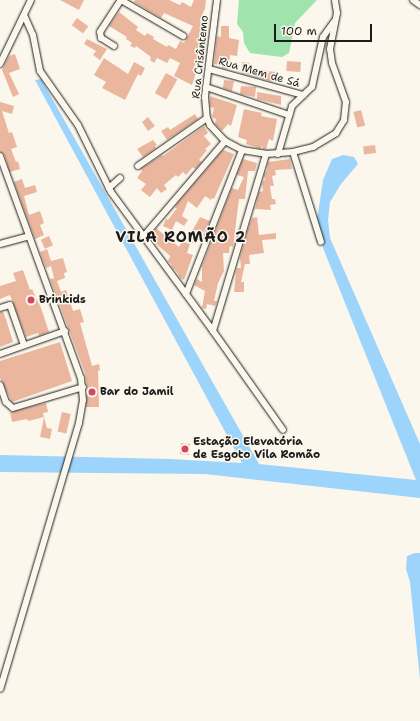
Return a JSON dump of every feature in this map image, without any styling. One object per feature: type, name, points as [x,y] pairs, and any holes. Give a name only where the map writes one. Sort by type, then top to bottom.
[{"type":"street","points":[[0,64],[31,0]]},
{"type":"street","points":[[114,46],[103,40],[100,32],[121,0],[183,36]]},
{"type":"street","name":"Rua Crisântemo","points":[[207,118],[206,87],[217,0]]},
{"type":"street","points":[[138,166],[207,118],[210,125],[225,141],[242,150],[266,154],[293,152],[313,147],[327,140],[336,133],[344,120],[346,102],[332,63],[330,49],[337,13],[335,0]]},
{"type":"street","points":[[412,0],[420,5]]},
{"type":"street","points":[[278,154],[289,115],[295,102],[312,87],[324,34],[334,22],[337,13]]},
{"type":"street","points":[[24,15],[33,35],[40,71],[78,125],[109,188],[214,331],[283,430]]},
{"type":"street","name":"Rua Mem de Sá","points":[[209,69],[303,95]]},
{"type":"street","points":[[206,87],[289,115]]},
{"type":"street","points":[[144,236],[225,141]]},
{"type":"street","points":[[186,294],[242,150]]},
{"type":"street","points":[[293,152],[320,242]]},
{"type":"street","points":[[214,331],[266,154]]},
{"type":"street","points":[[0,156],[65,331],[83,387],[81,414],[0,689]]},
{"type":"street","points":[[109,188],[120,178]]},
{"type":"street","points":[[0,244],[29,236]]},
{"type":"street","points":[[0,308],[10,305],[24,345]]},
{"type":"street","points":[[0,354],[65,331]]},
{"type":"street","points":[[0,385],[6,402],[10,407],[17,407],[83,387]]},
{"type":"green space","points":[[239,0],[317,0],[295,23],[289,53],[282,57],[250,53],[244,43],[243,32],[237,24]]},
{"type":"water","points":[[41,79],[259,464],[416,480],[323,248],[317,220],[323,180],[332,159],[343,155],[354,157],[358,164],[341,184],[330,202],[328,220],[330,238],[420,444],[420,498],[205,474],[0,472],[0,455],[170,459],[242,463],[35,80]]},
{"type":"water","points":[[420,553],[420,680],[410,582],[406,569],[407,556]]},
{"type":"building","points":[[60,0],[84,0],[79,10]]},
{"type":"building","points":[[135,0],[169,0],[180,5],[182,2],[191,7],[194,0],[206,0],[205,9],[200,19],[204,21],[204,32],[202,31],[197,42],[204,45],[192,71],[196,73],[192,85],[174,76],[180,63],[170,58],[167,63],[157,58],[154,63],[150,60],[151,57],[136,46],[135,48],[130,46],[132,43],[126,39],[127,37],[109,26],[119,12],[138,27],[136,30],[145,36],[147,33],[154,37],[153,39],[167,47],[168,45],[176,49],[180,41],[184,43],[193,26],[164,13],[161,18],[134,2]]},
{"type":"building","points":[[77,18],[88,26],[83,34],[72,25]]},
{"type":"building","points":[[221,26],[229,26],[229,38],[239,40],[237,56],[230,55],[229,69],[222,68],[222,65],[214,64],[217,36],[221,37]]},
{"type":"building","points":[[87,39],[107,49],[100,60],[93,55],[96,51],[84,44]]},
{"type":"building","points":[[15,54],[20,69],[9,73],[19,94],[13,97],[2,70],[9,56]]},
{"type":"building","points":[[104,58],[128,74],[134,62],[145,68],[141,76],[138,74],[125,100],[102,88],[106,82],[94,75]]},
{"type":"building","points":[[287,61],[301,62],[300,72],[286,71]]},
{"type":"building","points":[[242,62],[250,63],[249,68],[275,72],[274,82],[241,73]]},
{"type":"building","points":[[166,73],[177,79],[166,99],[155,93]]},
{"type":"building","points":[[224,80],[234,81],[232,91],[223,88]]},
{"type":"building","points":[[241,86],[256,87],[255,97],[240,94]]},
{"type":"building","points":[[257,92],[281,96],[281,105],[257,99]]},
{"type":"building","points":[[210,96],[237,105],[231,126],[228,124],[222,131],[215,124],[216,119],[212,117],[214,108],[210,107]]},
{"type":"building","points":[[0,102],[14,106],[12,114],[2,111],[9,133],[12,132],[17,147],[11,149],[16,162],[18,161],[20,169],[10,172],[4,154],[0,152]]},
{"type":"building","points":[[244,109],[262,113],[261,116],[277,119],[273,141],[269,139],[266,149],[263,149],[262,145],[261,149],[246,144],[247,140],[238,137]]},
{"type":"building","points":[[361,110],[365,125],[357,128],[353,112]]},
{"type":"building","points":[[195,114],[198,119],[167,140],[161,131],[168,127],[170,130]]},
{"type":"building","points":[[148,117],[155,126],[148,131],[142,122]]},
{"type":"building","points":[[204,126],[208,133],[204,136],[211,144],[205,149],[207,150],[199,160],[202,162],[195,169],[193,167],[186,175],[183,172],[178,177],[176,175],[164,185],[167,189],[161,193],[157,188],[150,197],[141,190],[146,184],[137,178],[142,171],[141,169],[162,155],[163,156]]},
{"type":"building","points":[[153,140],[157,145],[155,146],[156,148],[143,157],[137,149]]},
{"type":"building","points":[[375,145],[376,153],[364,154],[363,146]]},
{"type":"building","points":[[223,150],[234,154],[214,199],[212,198],[211,200],[205,196],[197,208],[188,201],[182,216],[188,220],[184,226],[176,221],[172,230],[163,226],[166,219],[168,220],[177,208],[175,208],[176,205]]},
{"type":"building","points":[[243,159],[257,163],[255,171],[248,171],[245,199],[239,199],[233,247],[230,246],[229,253],[223,253],[224,271],[218,283],[214,301],[217,301],[215,306],[207,304],[206,309],[202,308],[205,291],[194,285],[197,279],[202,282],[202,266],[232,188],[238,190],[244,177],[237,175]]},
{"type":"building","points":[[290,159],[292,169],[275,170],[276,175],[272,176],[274,186],[270,186],[272,199],[275,199],[276,204],[270,205],[271,210],[255,209],[259,192],[263,191],[262,184],[265,180],[264,175],[267,170],[268,162]]},
{"type":"building","points":[[22,179],[25,188],[35,185],[37,192],[24,196],[29,215],[40,211],[44,223],[40,225],[44,235],[35,239],[14,182]]},
{"type":"building","points":[[200,217],[210,221],[196,244],[187,240]]},
{"type":"building","points":[[257,217],[259,235],[276,233],[276,239],[262,240],[264,253],[249,255],[250,264],[245,264],[241,282],[244,282],[244,292],[234,292],[236,271],[237,268],[241,268],[240,257],[244,244],[246,244],[245,238],[252,218]]},
{"type":"building","points":[[156,228],[179,247],[182,241],[190,244],[187,253],[193,255],[184,280],[180,278],[168,261],[170,256],[152,240],[156,235],[153,234]]},
{"type":"building","points":[[49,236],[53,245],[45,249],[41,240]]},
{"type":"building","points":[[47,249],[51,261],[63,258],[67,272],[64,273],[65,278],[57,281],[61,292],[66,290],[73,311],[80,309],[84,322],[80,323],[92,366],[99,364],[99,407],[86,407],[87,388],[85,373],[50,279],[54,278],[51,266],[46,268],[40,252]]},
{"type":"building","points":[[23,270],[30,290],[32,289],[41,308],[49,332],[39,336],[38,333],[26,337],[10,295],[0,299],[0,286],[16,281],[13,273]]},
{"type":"building","points":[[0,312],[3,312],[13,342],[0,347]]},
{"type":"building","points":[[60,342],[72,381],[12,402],[0,378],[0,361]]},
{"type":"building","points":[[46,403],[48,412],[43,413],[44,417],[28,421],[27,419],[12,422],[10,412]]},
{"type":"building","points":[[62,412],[71,414],[66,434],[58,431]]},
{"type":"building","points":[[44,417],[47,428],[52,429],[50,439],[40,437]]},
{"type":"building","name":"Estação Elevatória de Esgoto Vila Romão","points":[[181,443],[190,444],[189,455],[180,454]]},
{"type":"place","name":"Brinkids","points":[[31,300]]},
{"type":"place","name":"Bar do Jamil","points":[[92,392]]},
{"type":"place","name":"Estação Elevatória de Esgoto Vila Romão","points":[[185,449]]},
{"type":"district","name":"VILA ROMÃO 2","points":[[181,238]]}]
